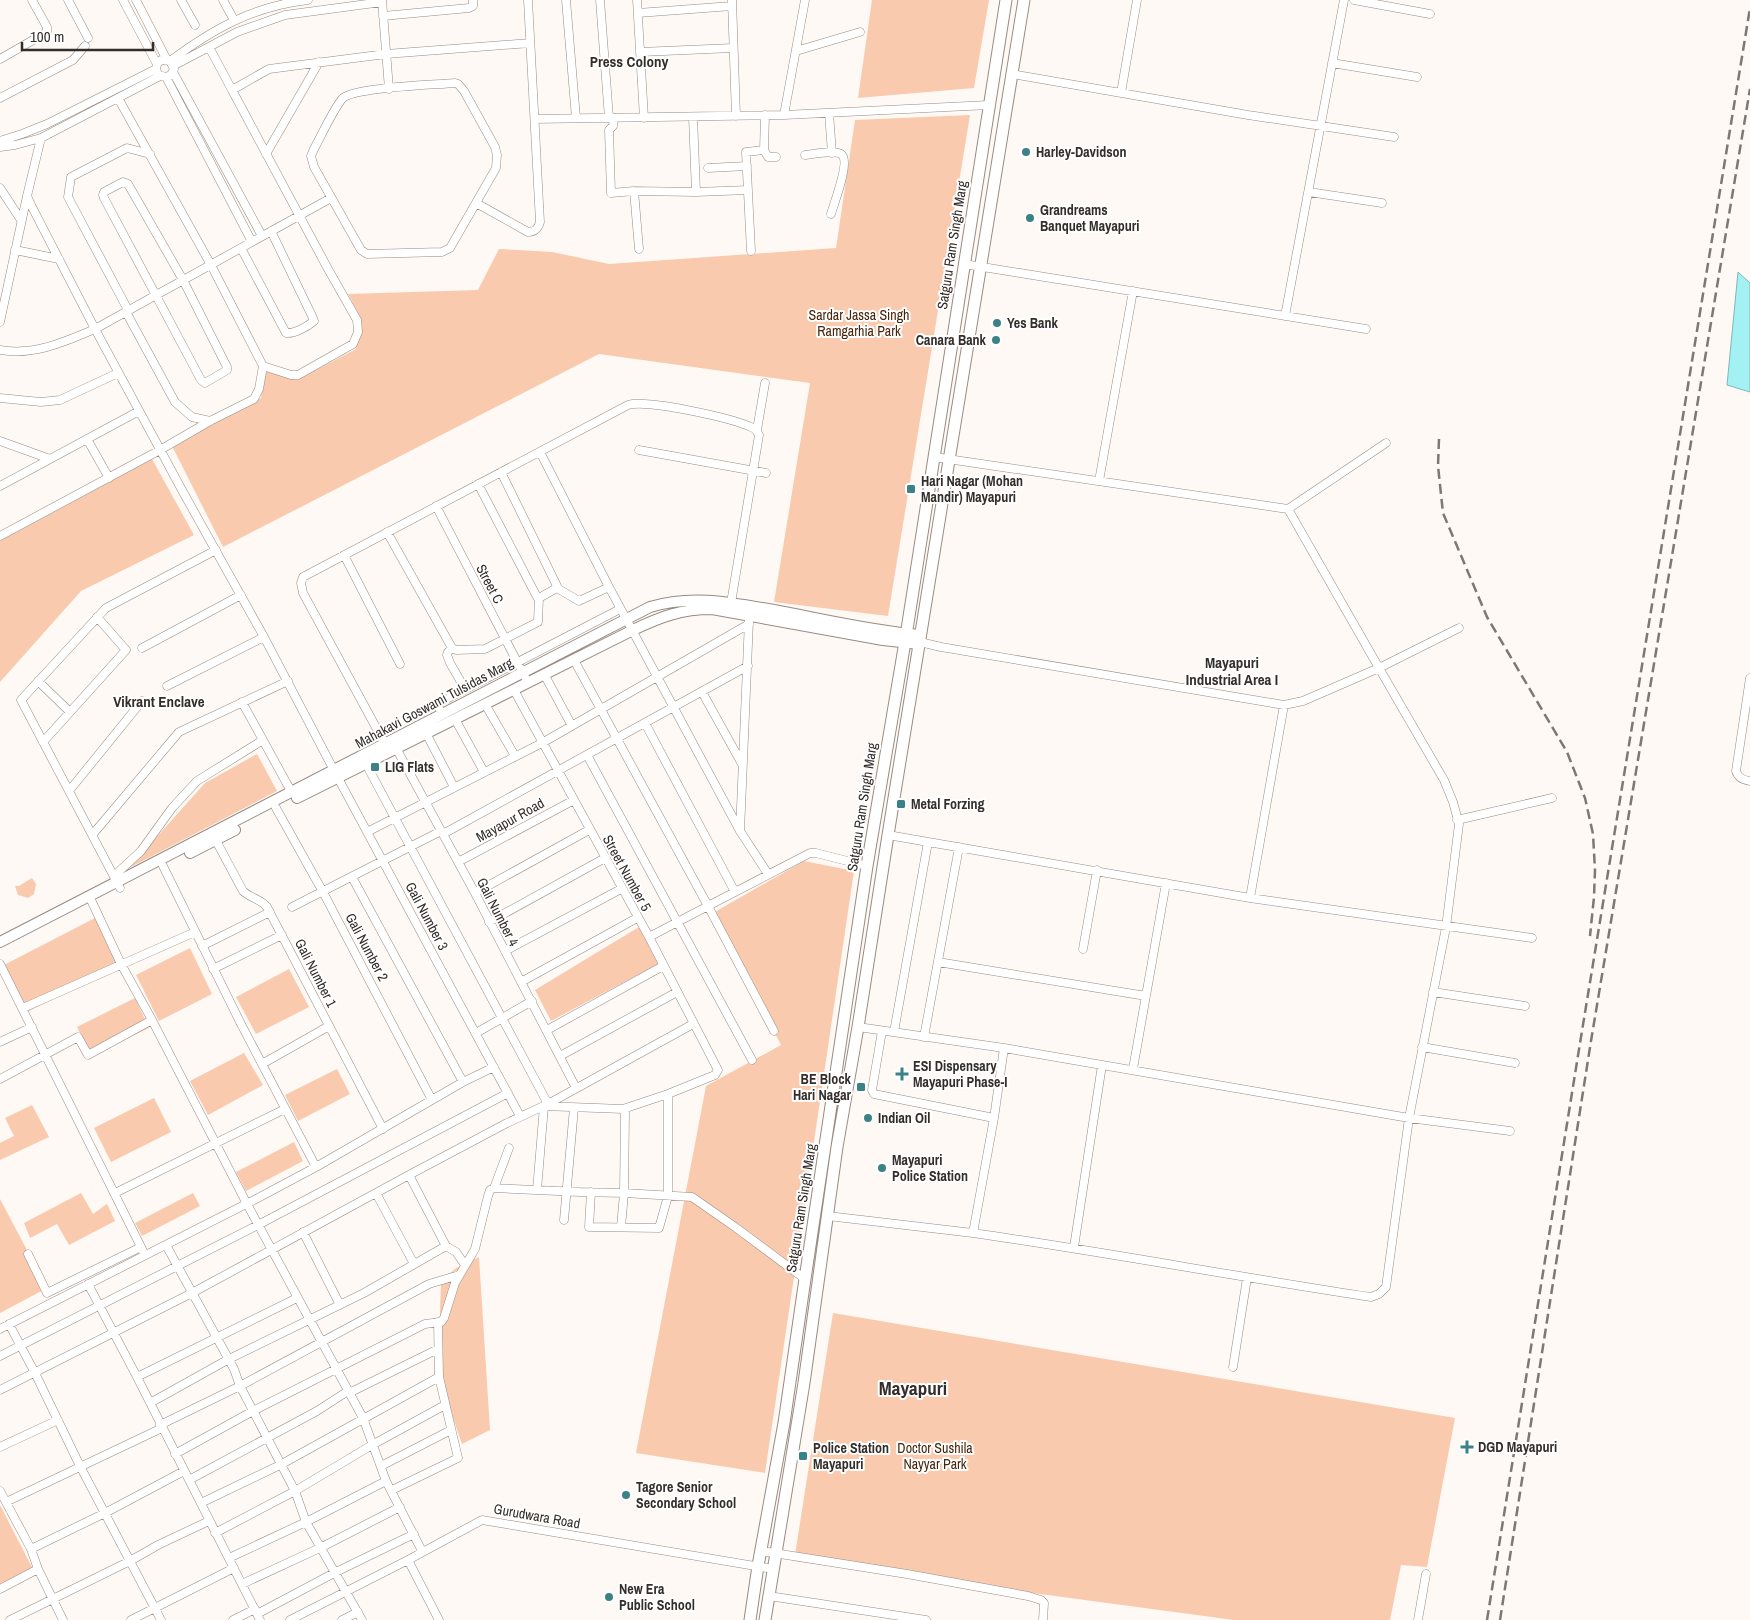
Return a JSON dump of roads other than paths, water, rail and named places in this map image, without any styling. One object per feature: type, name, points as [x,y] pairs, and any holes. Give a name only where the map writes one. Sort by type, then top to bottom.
[{"type":"main road","name":"Satguru Ram Singh Marg","points":[[750,1620],[760,1551],[784,1423],[867,866],[1006,0]]},
{"type":"main road","name":"Satguru Ram Singh Marg","points":[[766,1620],[775,1552],[804,1383],[837,1147],[951,459],[1024,0]]},
{"type":"street","points":[[0,59],[46,32],[47,27],[32,0]]},
{"type":"street","points":[[68,0],[88,38]]},
{"type":"street","points":[[123,0],[252,242]]},
{"type":"street","points":[[136,0],[262,236]]},
{"type":"street","points":[[181,0],[195,25]]},
{"type":"street","points":[[223,0],[234,20]]},
{"type":"street","points":[[171,65],[201,38],[234,20],[272,6],[308,0]]},
{"type":"street","points":[[383,16],[469,8],[473,6],[473,0]]},
{"type":"street","points":[[476,203],[528,232],[534,232],[538,228],[540,222],[528,0]]},
{"type":"street","points":[[566,0],[576,118]]},
{"type":"street","points":[[600,0],[613,126],[609,130],[610,193],[748,190]]},
{"type":"street","points":[[637,0],[644,118]]},
{"type":"street","points":[[784,115],[805,0]]},
{"type":"street","points":[[1121,93],[1137,0]]},
{"type":"street","points":[[1285,316],[1344,0]]},
{"type":"street","points":[[1354,0],[1430,14]]},
{"type":"street","points":[[0,147],[41,138],[118,98],[171,65],[237,32],[285,15],[382,1],[389,88]]},
{"type":"street","points":[[638,13],[732,3],[736,116]]},
{"type":"street","points":[[796,51],[860,32]]},
{"type":"street","points":[[232,90],[269,69],[386,54],[530,43]]},
{"type":"street","points":[[0,98],[73,60],[85,46]]},
{"type":"street","points":[[209,47],[357,320],[358,332],[353,344],[298,375],[263,366]]},
{"type":"street","points":[[640,52],[734,48]]},
{"type":"street","points":[[160,72],[161,60],[171,65]]},
{"type":"street","points":[[266,154],[319,62]]},
{"type":"street","points":[[1332,63],[1417,77]]},
{"type":"street","points":[[0,141],[47,124],[160,72]]},
{"type":"street","points":[[1012,74],[1394,137]]},
{"type":"street","points":[[455,83],[461,87],[497,155],[496,168],[453,245],[446,251],[372,255],[360,250],[312,162],[311,156],[314,149],[344,98],[354,93],[389,88],[455,83]]},
{"type":"street","points":[[0,536],[160,450],[210,420],[254,399],[259,389],[263,366],[211,265],[118,98]]},
{"type":"street","points":[[535,119],[765,116],[990,105]]},
{"type":"street","points":[[829,113],[832,153]]},
{"type":"street","points":[[765,116],[764,150],[768,157],[776,157]]},
{"type":"street","points":[[693,117],[696,192]]},
{"type":"street","points":[[0,322],[41,138]]},
{"type":"street","points":[[150,154],[127,148],[72,177],[68,197],[175,402],[192,417],[210,420]]},
{"type":"street","points":[[751,251],[746,152],[764,150]]},
{"type":"street","points":[[805,155],[832,153],[842,155],[845,162],[831,214]]},
{"type":"street","points":[[708,168],[747,166]]},
{"type":"street","points":[[123,182],[128,184],[183,280],[227,370],[203,382],[156,295],[104,198],[104,192],[123,182]]},
{"type":"street","points":[[0,188],[22,220]]},
{"type":"street","points":[[634,191],[639,249]]},
{"type":"street","points":[[1309,192],[1382,204]]},
{"type":"street","name":"Gali Number 3","points":[[27,196],[94,329],[241,594],[520,1116]]},
{"type":"street","points":[[0,350],[10,352],[37,350],[64,342],[94,329],[331,198]]},
{"type":"street","points":[[241,248],[286,333],[310,324],[314,321],[312,316],[271,231]]},
{"type":"street","points":[[15,250],[59,259]]},
{"type":"street","points":[[964,264],[1366,329]]},
{"type":"street","points":[[1099,481],[1134,292]]},
{"type":"street","points":[[0,398],[41,402],[60,400],[118,373]]},
{"type":"street","points":[[757,430],[764,404],[765,382]]},
{"type":"street","points":[[385,744],[303,593],[301,587],[303,577],[633,403],[693,411],[752,427],[760,435],[731,603]]},
{"type":"street","points":[[0,486],[139,411]]},
{"type":"street","points":[[87,439],[109,478]]},
{"type":"street","points":[[0,441],[50,459]]},
{"type":"street","points":[[934,457],[1288,509],[1386,444]]},
{"type":"street","points":[[639,450],[766,473]]},
{"type":"street","points":[[540,452],[626,620],[740,831],[768,874]]},
{"type":"street","points":[[501,472],[557,588],[579,601],[609,587]]},
{"type":"street","points":[[388,532],[452,648],[456,650],[480,650],[538,622],[539,598],[478,484]]},
{"type":"street","name":"Street C","points":[[436,506],[528,682]]},
{"type":"street","points":[[828,1216],[1074,1247],[1247,1278],[1371,1297],[1386,1287],[1409,1118],[1446,927],[1459,824],[1444,780],[1288,509]]},
{"type":"street","points":[[216,550],[106,608],[21,700],[118,881],[172,808],[197,781],[263,740]]},
{"type":"street","points":[[344,555],[400,664]]},
{"type":"street","points":[[539,598],[557,588]]},
{"type":"street","points":[[142,648],[241,594]]},
{"type":"street","name":"Mahakavi Goswami Tulsidas Marg","points":[[0,942],[118,881],[276,808],[385,744],[650,607],[675,601],[698,600],[731,603],[905,638]]},
{"type":"street","points":[[407,719],[620,608]]},
{"type":"street","name":"Mahakavi Goswami Tulsidas Marg","points":[[0,949],[92,902],[118,881],[162,866],[292,793],[336,774],[366,764],[632,630],[674,613],[693,609],[712,609],[749,620],[883,640],[905,638]]},
{"type":"street","points":[[43,742],[126,650],[97,617]]},
{"type":"street","points":[[740,831],[749,620]]},
{"type":"street","points":[[367,832],[542,743],[602,710],[749,620]]},
{"type":"street","points":[[905,638],[941,648],[1284,706],[1303,701],[1379,668],[1458,628]]},
{"type":"street","points":[[167,686],[264,637]]},
{"type":"street","points":[[452,648],[448,652],[448,659],[465,689]]},
{"type":"street","points":[[574,660],[774,1031]]},
{"type":"street","points":[[292,906],[558,772],[748,666]]},
{"type":"street","points":[[544,674],[572,726]]},
{"type":"street","points":[[1750,678],[1736,771],[1738,776],[1750,782]]},
{"type":"street","points":[[38,681],[70,712]]},
{"type":"street","points":[[92,834],[179,732],[288,681]]},
{"type":"street","name":"Street Number 5","points":[[514,690],[637,918],[649,936],[718,1070],[715,1075],[668,1094]]},
{"type":"street","points":[[702,692],[743,766]]},
{"type":"street","points":[[69,790],[142,701]]},
{"type":"street","points":[[242,702],[292,793]]},
{"type":"street","points":[[437,704],[443,714]]},
{"type":"street","points":[[485,704],[515,756]]},
{"type":"street","points":[[1250,898],[1284,706]]},
{"type":"street","points":[[455,719],[484,772]]},
{"type":"street","points":[[645,723],[735,892]]},
{"type":"street","points":[[426,733],[454,787]]},
{"type":"street","name":"Gali Number 4","points":[[396,748],[475,893],[576,1088]]},
{"type":"street","points":[[587,755],[752,1060]]},
{"type":"street","points":[[366,764],[502,1018],[546,1105],[537,1190]]},
{"type":"street","points":[[1458,820],[1552,798]]},
{"type":"street","name":"Mayapur Road","points":[[458,862],[574,800]]},
{"type":"street","name":"Gali Number 2","points":[[276,808],[323,892],[432,1100]]},
{"type":"street","points":[[475,893],[589,830]]},
{"type":"street","points":[[888,835],[1250,898],[1532,938]]},
{"type":"street","name":"Gali Number 1","points":[[213,837],[243,891],[264,904],[270,912],[383,1129]]},
{"type":"street","points":[[894,1032],[928,842]]},
{"type":"street","points":[[924,1037],[959,847]]},
{"type":"street","points":[[649,936],[803,855],[816,852],[867,866]]},
{"type":"street","points":[[489,922],[605,858]]},
{"type":"street","points":[[162,866],[194,932],[316,1167]]},
{"type":"street","points":[[1084,949],[1097,870]]},
{"type":"street","points":[[352,877],[463,1082]]},
{"type":"street","points":[[1133,1069],[1166,883]]},
{"type":"street","points":[[505,951],[622,889]]},
{"type":"street","points":[[92,902],[121,964],[152,1020],[246,1204],[363,1418],[386,1481],[422,1551]]},
{"type":"street","points":[[202,946],[270,912]]},
{"type":"street","points":[[521,982],[637,918]]},
{"type":"street","points":[[22,1008],[194,932]]},
{"type":"street","points":[[213,969],[282,935]]},
{"type":"street","points":[[938,962],[1146,996]]},
{"type":"street","points":[[0,964],[145,1255]]},
{"type":"street","points":[[547,1030],[663,966]]},
{"type":"street","points":[[560,1056],[677,992]]},
{"type":"street","points":[[1433,992],[1525,1006]]},
{"type":"street","points":[[476,1033],[532,1001]]},
{"type":"street","points":[[0,1079],[78,1037],[88,1055],[152,1020]]},
{"type":"street","points":[[0,1390],[192,1293],[409,1174],[520,1116],[546,1105],[693,1024]]},
{"type":"street","points":[[262,1064],[329,1026]]},
{"type":"street","points":[[0,1042],[32,1027]]},
{"type":"street","points":[[858,1028],[1004,1048],[1409,1118],[1510,1132]]},
{"type":"street","points":[[882,1030],[872,1090],[874,1094],[994,1118]]},
{"type":"street","points":[[1422,1047],[1514,1063]]},
{"type":"street","points":[[973,1233],[994,1118],[1004,1048]]},
{"type":"street","points":[[1074,1247],[1102,1064]]},
{"type":"street","points":[[0,1329],[316,1167],[463,1082],[494,1067]]},
{"type":"street","points":[[0,1356],[258,1226],[365,1167],[508,1093]]},
{"type":"street","points":[[546,1105],[574,1108],[623,1109],[668,1094],[668,1196],[658,1228],[589,1227],[591,1192]]},
{"type":"street","points":[[115,1193],[286,1108]]},
{"type":"street","points":[[564,1220],[574,1108]]},
{"type":"street","points":[[621,1226],[624,1193],[625,1113],[623,1109]]},
{"type":"street","points":[[175,1454],[254,1411],[425,1324],[442,1322],[459,1275],[475,1248],[490,1190],[494,1188],[509,1148]]},
{"type":"street","points":[[409,1174],[446,1246],[456,1252],[465,1265]]},
{"type":"street","points":[[494,1188],[692,1197],[804,1279]]},
{"type":"street","points":[[376,1193],[414,1264]]},
{"type":"street","points":[[303,1232],[340,1305]]},
{"type":"street","points":[[166,1245],[234,1368],[240,1386],[295,1491],[306,1522],[362,1620]]},
{"type":"street","points":[[150,1403],[229,1359],[340,1305],[446,1246]]},
{"type":"street","points":[[28,1254],[47,1293],[141,1247]]},
{"type":"street","points":[[6,1502],[240,1386],[429,1284],[459,1275]]},
{"type":"street","points":[[1233,1367],[1247,1278]]},
{"type":"street","points":[[88,1284],[138,1377],[257,1615]]},
{"type":"street","points":[[138,1377],[216,1336],[297,1298]]},
{"type":"street","points":[[392,1490],[458,1458],[439,1378],[438,1322]]},
{"type":"street","points":[[9,1324],[80,1466],[161,1620]]},
{"type":"street","points":[[189,1480],[268,1438],[348,1392],[438,1349]]},
{"type":"street","points":[[201,1503],[280,1465],[439,1378]]},
{"type":"street","points":[[215,1533],[295,1491],[372,1445],[445,1405]]},
{"type":"street","points":[[0,1447],[58,1420]]},
{"type":"street","points":[[380,1466],[451,1430]]},
{"type":"street","points":[[31,1549],[105,1513],[184,1471]]},
{"type":"street","points":[[229,1558],[306,1522],[386,1481]]},
{"type":"street","points":[[0,1491],[31,1549],[38,1569],[64,1620]]},
{"type":"street","points":[[242,1584],[322,1547],[400,1507]]},
{"type":"street","name":"Gurudwara Road","points":[[290,1620],[482,1520],[773,1569]]},
{"type":"street","points":[[10,1620],[130,1562],[158,1545],[209,1521]]},
{"type":"street","points":[[233,1620],[257,1615],[336,1572],[414,1534]]},
{"type":"street","points":[[760,1551],[1028,1596],[1041,1600],[1044,1603],[1044,1620]]},
{"type":"street","points":[[408,1560],[439,1620]]},
{"type":"street","points":[[131,1620],[234,1568]]},
{"type":"street","points":[[0,1589],[38,1569]]},
{"type":"street","points":[[1418,1620],[1426,1574]]},
{"type":"street","points":[[769,1596],[926,1620]]},
{"type":"street","points":[[342,1620],[358,1612]]},
{"type":"water","points":[[1738,272],[1750,283],[1750,392],[1727,385]]},
{"type":"railway","points":[[1487,1620],[1750,8]]},
{"type":"railway","points":[[1500,1620],[1591,1041],[1750,89]]},
{"type":"railway","points":[[1439,439],[1438,466],[1443,513],[1487,617],[1567,752],[1585,798],[1593,834],[1595,870],[1590,936]]},
{"type":"place","name":"Harley-Davidson","points":[[1026,152]]},
{"type":"place","name":"Grandreams Banquet Mayapuri","points":[[1030,218]]},
{"type":"place","name":"Yes Bank","points":[[997,323]]},
{"type":"place","name":"Canara Bank","points":[[996,340]]},
{"type":"place","name":"Hari Nagar (Mohan Mandir) Mayapuri","points":[[911,489]]},
{"type":"place","name":"LIG Flats","points":[[375,767]]},
{"type":"place","name":"Metal Forzing","points":[[901,804]]},
{"type":"place","name":"ESI Dispensary Mayapuri Phase-I","points":[[902,1074]]},
{"type":"place","name":"BE Block Hari Nagar","points":[[861,1087]]},
{"type":"place","name":"Indian Oil","points":[[868,1118]]},
{"type":"place","name":"Mayapuri Police Station","points":[[882,1168]]},
{"type":"place","name":"DGD Mayapuri","points":[[1467,1447]]},
{"type":"place","name":"Police Station Mayapuri","points":[[803,1456]]},
{"type":"place","name":"Tagore Senior Secondary School","points":[[626,1495]]},
{"type":"place","name":"New Era Public School","points":[[609,1597]]},
{"type":"district","name":"Press Colony","points":[[629,62]]},
{"type":"district","name":"Mayapuri Industrial Area I","points":[[1232,672]]},
{"type":"district","name":"Vikrant Enclave","points":[[159,702]]},
{"type":"district","name":"Mayapuri","points":[[913,1388]]},
{"type":"park label","name":"Sardar Jassa Singh Ramgarhia Park","points":[[859,324]]},
{"type":"park label","name":"Doctor Sushila Nayyar Park","points":[[935,1456]]}]
